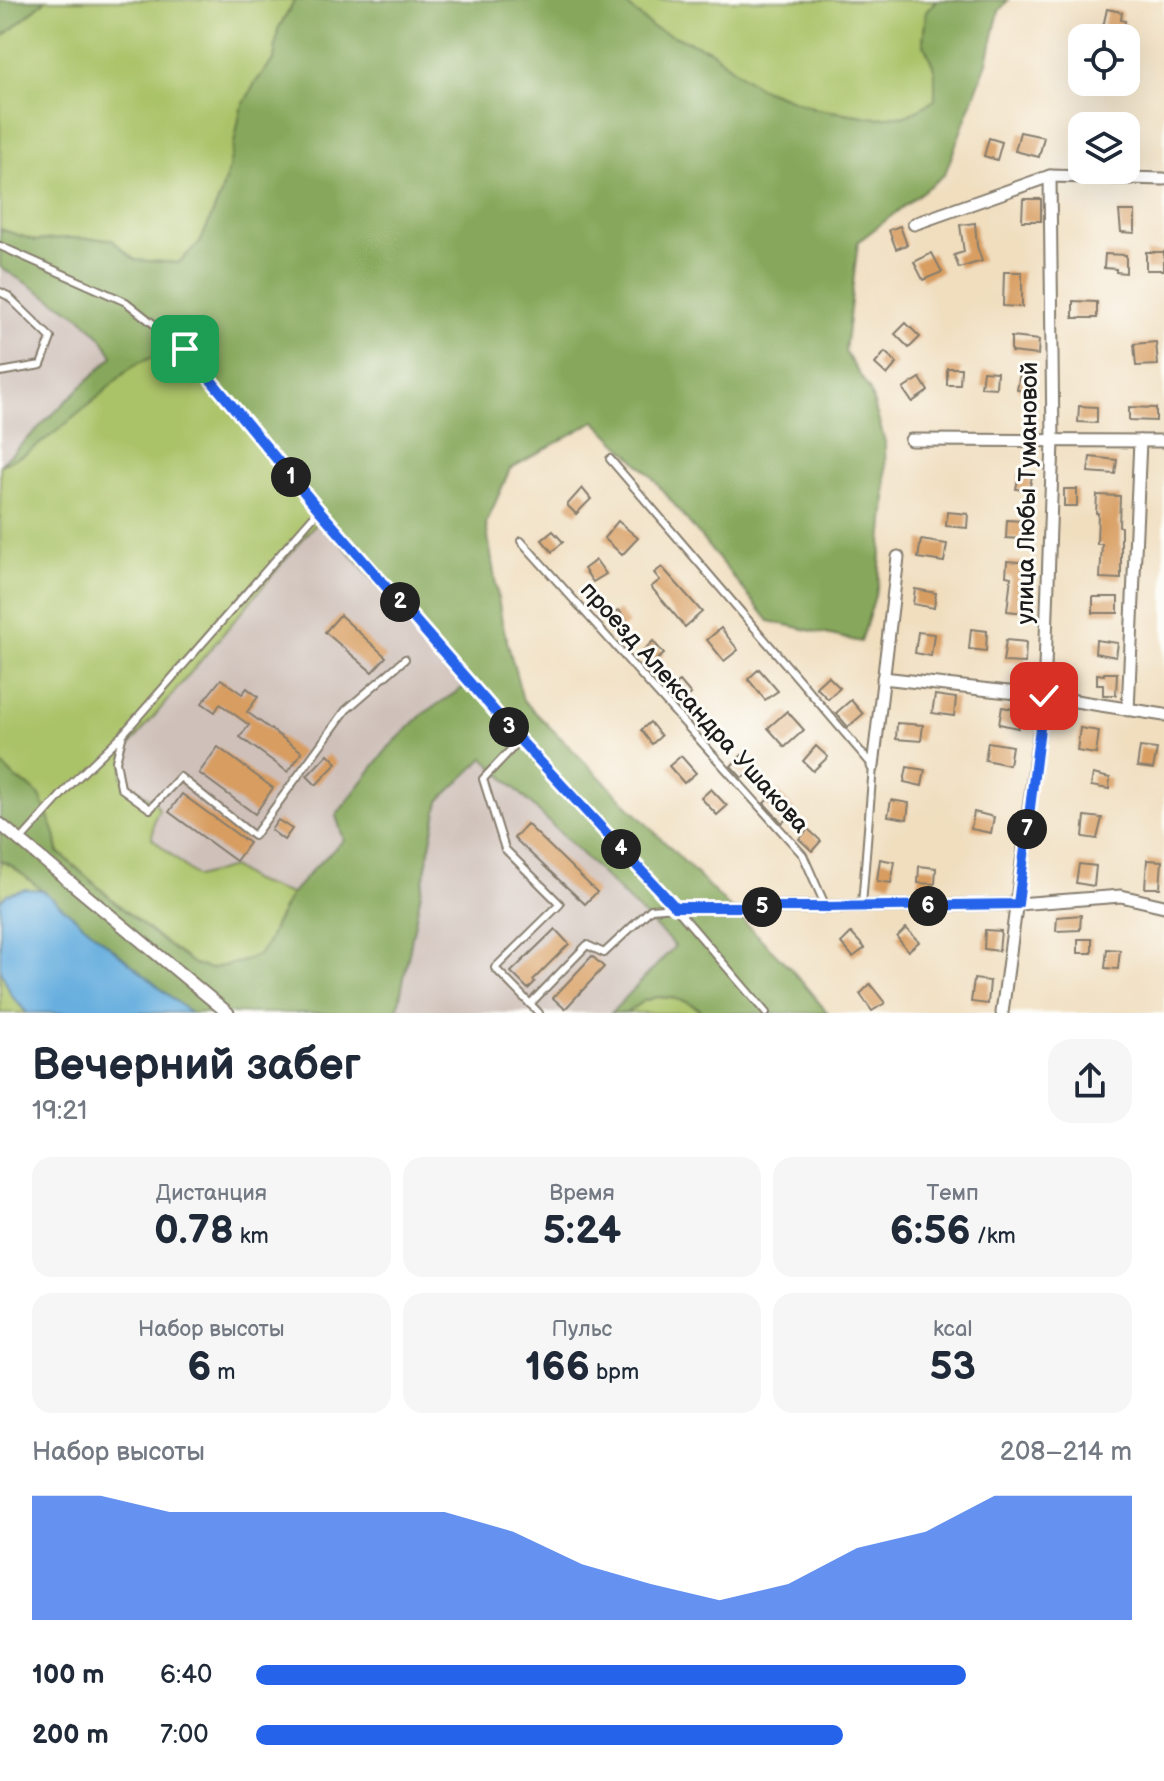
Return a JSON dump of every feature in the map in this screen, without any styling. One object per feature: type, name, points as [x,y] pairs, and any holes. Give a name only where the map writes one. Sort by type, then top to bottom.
[{"type":"street","points":[[914,224],[1050,176],[1164,179]]},
{"type":"street","name":"улица Любы Тумановой","points":[[1002,1013],[1044,696],[1053,441],[1050,176]]},
{"type":"street","points":[[911,440],[1164,441]]},
{"type":"street","points":[[1128,710],[1140,441]]},
{"type":"street","points":[[873,766],[898,557]]},
{"type":"street","points":[[883,678],[1044,696],[1164,715]]},
{"type":"street","points":[[0,824],[228,1013]]},
{"type":"street","points":[[675,907],[1018,904],[1121,896],[1164,906]]},
{"type":"lane","points":[[0,246],[126,302],[185,349],[319,510],[520,740],[675,907],[766,1013]]},
{"type":"lane","points":[[0,292],[51,338],[41,365],[0,372]]},
{"type":"lane","points":[[610,459],[873,766],[861,907]]},
{"type":"lane","points":[[20,841],[72,783],[123,734],[319,510]]},
{"type":"lane","name":"проезд Александра Ушакова","points":[[521,541],[803,855],[826,907]]},
{"type":"lane","points":[[123,734],[116,761],[121,788],[150,809],[180,777],[254,836],[346,710],[405,659]]},
{"type":"lane","points":[[520,740],[483,779],[505,849],[560,904],[495,968],[539,1013]]},
{"type":"lane","points":[[530,1004],[587,945],[604,953],[651,909],[675,907]]},
{"type":"shaded area","points":[[0,267],[82,318],[102,338],[114,356],[0,465]]},
{"type":"shaded area","points":[[320,518],[465,687],[423,714],[344,840],[291,894],[253,881],[232,867],[197,878],[152,838],[156,804],[122,778],[126,750]]},
{"type":"shaded area","points":[[484,757],[675,947],[611,1013],[397,1013],[439,801]]},
{"type":"green space","points":[[0,0],[46,0],[0,39]]},
{"type":"green space","points":[[46,0],[295,0],[278,29],[274,59],[255,83],[220,197],[200,243],[178,263],[135,260],[111,239],[36,241],[0,229],[0,39]]},
{"type":"green space","points":[[295,0],[621,0],[653,28],[710,50],[760,88],[817,109],[878,118],[908,115],[935,100],[935,70],[923,42],[926,12],[936,0],[1008,0],[999,11],[987,62],[945,174],[858,242],[845,352],[870,391],[885,442],[886,501],[878,586],[861,642],[769,621],[651,476],[595,421],[510,469],[486,524],[502,622],[523,700],[791,969],[828,1013],[702,1013],[687,1002],[657,997],[643,1001],[626,1013],[611,1013],[675,946],[484,758],[439,801],[397,1013],[190,1013],[21,873],[0,861],[0,763],[40,796],[55,834],[58,852],[166,944],[194,964],[210,969],[244,961],[260,954],[291,894],[344,840],[336,816],[388,748],[423,714],[464,687],[203,376],[192,367],[166,357],[137,364],[46,439],[25,454],[0,465],[113,356],[102,338],[82,318],[0,267],[0,229],[36,241],[111,239],[135,260],[178,263],[200,243],[229,168],[241,109],[255,83],[274,59],[278,29]]},
{"type":"green space","points":[[621,0],[936,0],[926,12],[923,42],[935,70],[935,100],[908,115],[878,118],[817,109],[760,88],[710,50],[653,28]]},
{"type":"green space","points":[[154,357],[180,361],[203,376],[320,518],[126,750],[122,777],[159,809],[152,838],[197,877],[232,867],[253,881],[291,894],[260,954],[210,969],[194,964],[166,944],[58,851],[55,834],[29,786],[16,779],[0,763],[0,465],[27,453],[127,371]]},
{"type":"green space","points":[[0,861],[17,869],[42,890],[20,891],[0,901]]},
{"type":"green space","points":[[0,968],[11,995],[27,1013],[0,1013]]},
{"type":"green space","points":[[657,997],[687,1002],[702,1013],[626,1013],[643,1001]]},
{"type":"water","points":[[25,889],[42,890],[190,1013],[27,1013],[11,995],[0,968],[0,901],[7,894]]},
{"type":"building","points":[[1107,9],[1122,12],[1121,20],[1125,24],[1104,24]]},
{"type":"building","points":[[1020,132],[1044,137],[1039,157],[1015,151]]},
{"type":"building","points":[[989,138],[1002,142],[997,160],[984,156]]},
{"type":"building","points":[[1023,199],[1041,199],[1041,221],[1022,221]]},
{"type":"building","points":[[1119,211],[1135,211],[1135,233],[1121,232]]},
{"type":"building","points":[[975,223],[982,261],[959,268],[954,255],[964,252],[960,225]]},
{"type":"building","points":[[900,226],[907,245],[896,249],[889,230]]},
{"type":"building","points":[[1146,252],[1164,252],[1164,270],[1146,270]]},
{"type":"building","points":[[932,253],[942,272],[923,280],[914,262]]},
{"type":"building","points":[[1105,254],[1126,255],[1126,273],[1104,268]]},
{"type":"building","points":[[1004,272],[1022,272],[1022,307],[1003,306]]},
{"type":"building","points":[[1073,301],[1097,302],[1097,318],[1073,318]]},
{"type":"building","points":[[906,323],[920,337],[909,348],[895,334]]},
{"type":"building","points":[[1011,337],[1039,340],[1038,355],[1011,352]]},
{"type":"building","points":[[1156,342],[1158,365],[1136,366],[1134,344]]},
{"type":"building","points":[[885,352],[897,363],[887,375],[875,364]]},
{"type":"building","points":[[947,368],[961,368],[960,385],[947,385]]},
{"type":"building","points":[[983,371],[997,372],[996,388],[981,387]]},
{"type":"building","points":[[1020,373],[1034,375],[1032,392],[1017,390]]},
{"type":"building","points":[[920,378],[928,391],[912,402],[903,389]]},
{"type":"building","points":[[1079,406],[1097,407],[1097,423],[1078,422]]},
{"type":"building","points":[[1129,407],[1156,408],[1156,421],[1129,420]]},
{"type":"building","points":[[1090,457],[1117,460],[1115,474],[1088,472]]},
{"type":"building","points":[[1019,474],[1032,476],[1029,491],[1016,489]]},
{"type":"building","points":[[582,488],[591,499],[576,514],[567,505]]},
{"type":"building","points":[[1064,489],[1077,489],[1077,506],[1064,506]]},
{"type":"building","points":[[1097,495],[1120,496],[1121,579],[1100,578],[1102,544],[1097,544]]},
{"type":"building","points":[[947,512],[968,514],[967,528],[946,526]]},
{"type":"building","points":[[1007,520],[1022,521],[1021,539],[1006,538]]},
{"type":"building","points":[[618,521],[638,538],[622,555],[604,538]]},
{"type":"building","points":[[553,531],[563,542],[552,552],[542,540]]},
{"type":"building","points":[[921,540],[947,544],[944,562],[918,558]]},
{"type":"building","points":[[596,560],[606,574],[593,582],[584,569]]},
{"type":"building","points":[[1007,561],[1031,563],[1026,613],[1007,611],[1011,577],[1006,576]]},
{"type":"building","points":[[662,567],[702,612],[685,627],[651,587],[660,580],[654,573]]},
{"type":"building","points":[[915,589],[936,593],[934,608],[913,604]]},
{"type":"building","points":[[1093,597],[1118,597],[1118,613],[1093,613]]},
{"type":"building","points":[[619,610],[629,624],[617,631],[608,618]]},
{"type":"building","points":[[340,615],[386,657],[372,672],[325,632]]},
{"type":"building","points":[[721,628],[738,650],[724,661],[707,640]]},
{"type":"building","points":[[971,629],[987,631],[986,651],[969,649]]},
{"type":"building","points":[[918,632],[934,634],[931,656],[915,653]]},
{"type":"building","points":[[1006,640],[1026,642],[1025,663],[1003,662]]},
{"type":"building","points":[[1096,640],[1118,643],[1116,657],[1095,653]]},
{"type":"building","points":[[653,641],[664,654],[651,664],[642,652]]},
{"type":"building","points":[[759,669],[778,691],[765,700],[748,679]]},
{"type":"building","points":[[1117,673],[1116,695],[1103,695],[1103,684],[1097,684],[1097,674]]},
{"type":"building","points":[[828,676],[840,688],[828,699],[816,687]]},
{"type":"building","points":[[221,679],[242,694],[247,688],[258,697],[247,712],[302,752],[288,772],[240,737],[249,725],[220,704],[215,712],[202,703]]},
{"type":"building","points":[[680,681],[691,694],[676,704],[665,693]]},
{"type":"building","points":[[935,695],[956,698],[954,716],[932,713]]},
{"type":"building","points":[[851,700],[863,714],[848,727],[836,713]]},
{"type":"building","points":[[1002,707],[1021,710],[1018,728],[999,724]]},
{"type":"building","points":[[787,711],[804,730],[785,747],[768,728]]},
{"type":"building","points":[[650,722],[661,736],[652,744],[641,730]]},
{"type":"building","points":[[897,723],[923,725],[921,741],[896,739]]},
{"type":"building","points":[[1080,728],[1099,731],[1096,754],[1077,751]]},
{"type":"building","points":[[988,742],[1012,746],[1009,765],[985,760]]},
{"type":"building","points":[[816,746],[828,757],[813,771],[803,761]]},
{"type":"building","points":[[218,747],[273,788],[255,814],[199,773]]},
{"type":"building","points":[[1140,747],[1157,749],[1153,769],[1137,767]]},
{"type":"building","points":[[328,754],[337,763],[316,785],[307,776]]},
{"type":"building","points":[[742,755],[755,769],[742,778],[731,766]]},
{"type":"building","points":[[681,756],[696,773],[684,783],[669,766]]},
{"type":"building","points":[[907,767],[925,770],[922,786],[904,782]]},
{"type":"building","points":[[1093,774],[1110,778],[1109,789],[1091,786]]},
{"type":"building","points":[[711,789],[727,806],[717,815],[701,798]]},
{"type":"building","points":[[778,790],[795,811],[782,823],[764,803]]},
{"type":"building","points":[[182,794],[249,843],[236,861],[169,812]]},
{"type":"building","points":[[891,800],[909,803],[907,819],[888,816]]},
{"type":"building","points":[[974,812],[994,817],[991,833],[971,829]]},
{"type":"building","points":[[1085,816],[1102,818],[1097,839],[1083,837]]},
{"type":"building","points":[[278,820],[292,829],[284,840],[271,830]]},
{"type":"building","points":[[527,824],[597,892],[585,904],[514,838]]},
{"type":"building","points":[[808,829],[821,841],[812,851],[799,839]]},
{"type":"building","points":[[880,859],[895,862],[891,883],[877,881]]},
{"type":"building","points":[[1147,860],[1162,861],[1160,888],[1145,888]]},
{"type":"building","points":[[1079,864],[1096,866],[1094,886],[1076,883]]},
{"type":"building","points":[[919,866],[936,868],[935,884],[918,883]]},
{"type":"building","points":[[1081,915],[1080,930],[1056,931],[1057,917]]},
{"type":"building","points":[[906,928],[919,942],[908,951],[897,937]]},
{"type":"building","points":[[555,929],[569,944],[528,989],[511,972]]},
{"type":"building","points":[[985,930],[1001,931],[999,951],[984,949]]},
{"type":"building","points":[[851,933],[865,948],[853,957],[841,943]]},
{"type":"building","points":[[1078,939],[1092,939],[1092,953],[1078,953]]},
{"type":"building","points":[[1107,949],[1120,950],[1118,969],[1105,968]]},
{"type":"building","points":[[592,956],[604,967],[565,1009],[553,998]]},
{"type":"building","points":[[974,979],[990,981],[988,1004],[971,1002]]},
{"type":"building","points":[[870,984],[885,1003],[872,1011],[860,994]]},
{"type":"route","points":[[185,349],[319,510],[520,740],[675,907],[1018,904],[1044,696]]}]
